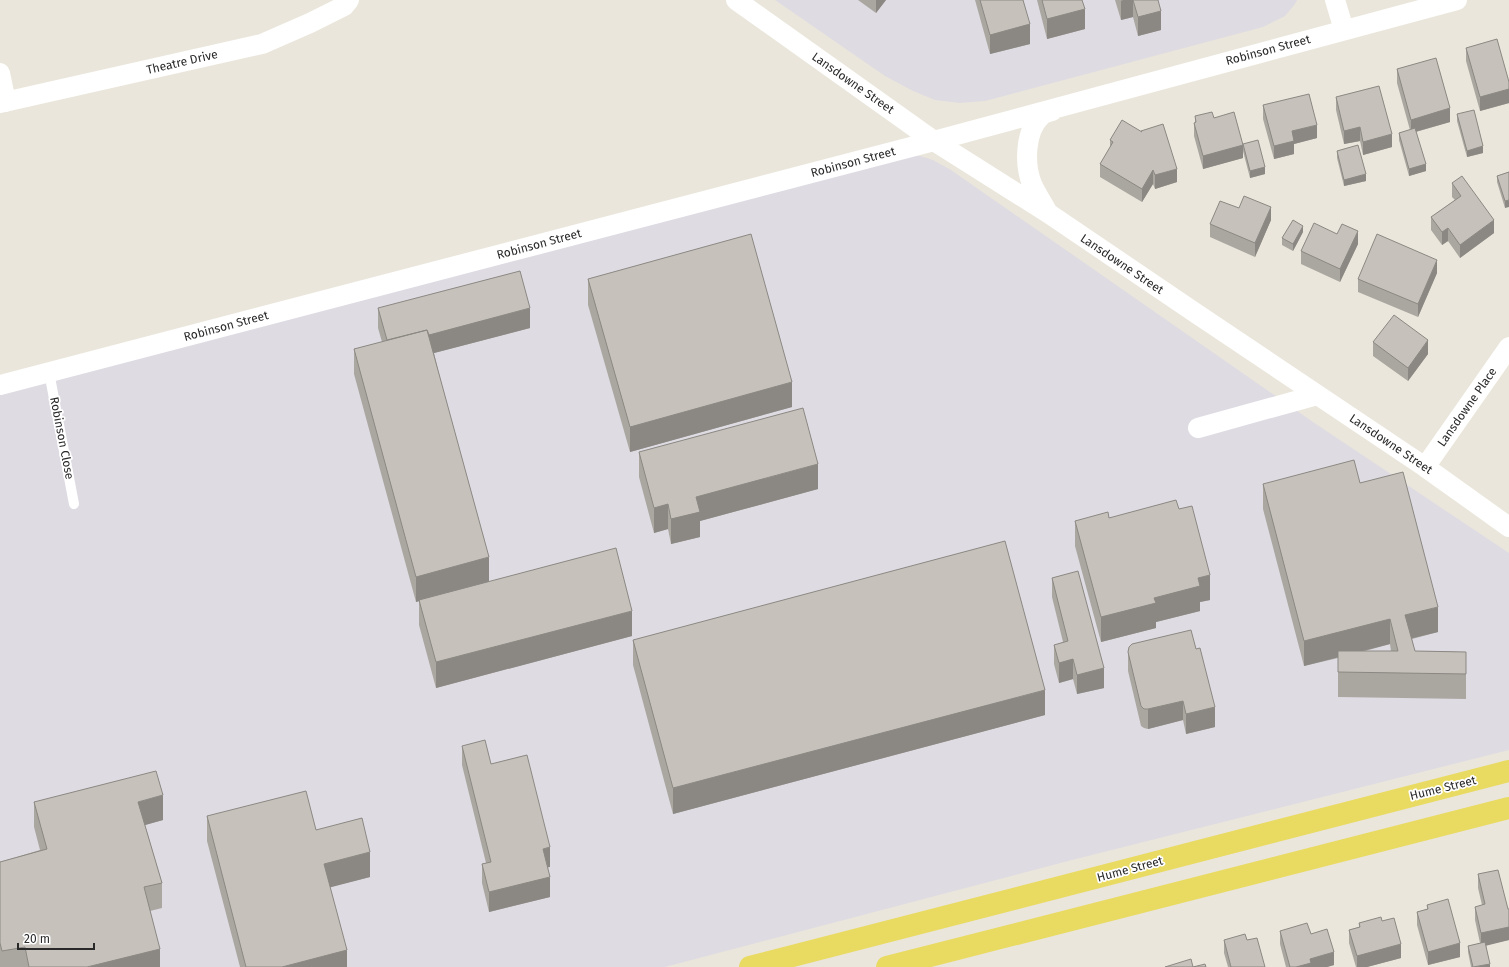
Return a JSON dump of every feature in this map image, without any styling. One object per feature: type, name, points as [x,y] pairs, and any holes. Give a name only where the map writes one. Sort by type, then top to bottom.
[{"type":"main road","name":"Hume Street","points":[[750,967],[1509,771]]},
{"type":"main road","points":[[887,967],[1509,808]]},
{"type":"street","name":"Theatre Drive","points":[[0,73],[3,103],[262,44],[317,20],[344,6],[349,0]]},
{"type":"street","name":"Lansdowne Street","points":[[736,0],[934,141],[1048,212],[1317,395],[1426,467],[1509,527]]},
{"type":"street","points":[[1335,0],[1344,30]]},
{"type":"street","name":"Robinson Street","points":[[0,385],[934,141],[1457,0]]},
{"type":"street","name":"Robinson Street","points":[[1048,212],[1032,183],[1027,164],[1028,144],[1032,128],[1041,115],[1078,101]]},
{"type":"street","name":"Lansdowne Place","points":[[1426,467],[1509,347]]},
{"type":"street","points":[[1198,428],[1317,395]]},
{"type":"lane","name":"Robinson Close","points":[[49,372],[74,504]]},
{"type":"shaded area","points":[[775,0],[1297,0],[1285,16],[1263,27],[985,101],[960,103],[935,100],[913,91],[885,76]]},
{"type":"shaded area","points":[[904,155],[920,156],[933,160],[951,170],[1313,422],[1509,553],[1509,750],[1072,860],[665,967],[0,967],[0,395]]},
{"type":"building","points":[[980,0],[1023,0],[1030,24],[990,35]]},
{"type":"building","points":[[1042,0],[1082,0],[1085,9],[1047,19]]},
{"type":"building","points":[[1133,0],[1158,0],[1161,11],[1138,17]]},
{"type":"building","points":[[1497,39],[1509,82],[1509,89],[1480,97],[1466,48]]},
{"type":"building","points":[[1436,58],[1450,108],[1411,120],[1397,69]]},
{"type":"building","points":[[1379,86],[1392,134],[1363,142],[1360,127],[1344,131],[1336,97]]},
{"type":"building","points":[[1309,94],[1317,125],[1292,131],[1294,141],[1274,146],[1263,105]]},
{"type":"building","points":[[1474,110],[1483,146],[1467,151],[1457,114]]},
{"type":"building","points":[[1212,112],[1214,118],[1234,112],[1243,145],[1203,156],[1194,123],[1196,122],[1195,116]]},
{"type":"building","points":[[1122,120],[1142,132],[1141,131],[1163,124],[1177,169],[1155,175],[1153,170],[1142,189],[1100,164],[1113,142],[1110,140]]},
{"type":"building","points":[[1415,128],[1426,164],[1409,169],[1399,133]]},
{"type":"building","points":[[1258,140],[1265,167],[1250,171],[1243,144]]},
{"type":"building","points":[[1358,145],[1366,174],[1344,180],[1337,151]]},
{"type":"building","points":[[1509,172],[1509,200],[1505,201],[1497,176]]},
{"type":"building","points":[[1462,176],[1494,220],[1460,245],[1448,228],[1442,232],[1431,217],[1461,196],[1452,183]]},
{"type":"building","points":[[1244,196],[1271,207],[1255,243],[1210,224],[1220,201],[1239,208]]},
{"type":"building","points":[[1293,220],[1303,226],[1293,244],[1282,238]]},
{"type":"building","points":[[1314,223],[1337,234],[1342,224],[1358,231],[1340,269],[1301,251]]},
{"type":"building","points":[[751,234],[792,382],[630,427],[588,279]]},
{"type":"building","points":[[1377,234],[1437,260],[1418,304],[1358,279]]},
{"type":"building","points":[[520,271],[530,308],[429,335],[427,330],[387,340],[378,308]]},
{"type":"building","points":[[1394,315],[1428,340],[1408,368],[1373,342]]},
{"type":"building","points":[[427,330],[489,557],[416,577],[354,349]]},
{"type":"building","points":[[803,408],[818,464],[696,497],[700,512],[671,519],[668,504],[654,508],[639,452]]},
{"type":"building","points":[[1354,460],[1360,483],[1403,472],[1438,607],[1405,615],[1415,651],[1466,652],[1466,674],[1338,672],[1338,651],[1398,651],[1390,619],[1304,641],[1263,484]]},
{"type":"building","points":[[1176,500],[1179,509],[1192,506],[1210,575],[1198,578],[1200,586],[1154,598],[1156,603],[1101,617],[1075,521],[1108,512],[1109,518]]},
{"type":"building","points":[[1005,541],[1045,690],[673,788],[633,640]]},
{"type":"building","points":[[616,548],[632,611],[436,662],[419,600]]},
{"type":"building","points":[[1078,571],[1104,668],[1077,675],[1073,659],[1059,663],[1054,645],[1068,641],[1052,578]]},
{"type":"building","points":[[1191,630],[1196,649],[1200,648],[1215,707],[1186,714],[1183,701],[1144,709],[1141,706],[1128,652],[1129,647],[1132,644]]},
{"type":"building","points":[[485,740],[491,764],[527,755],[550,847],[543,849],[550,877],[489,892],[482,864],[491,862],[462,746]]},
{"type":"building","points":[[156,771],[163,795],[138,802],[162,883],[144,887],[160,949],[87,967],[29,967],[25,947],[2,951],[0,943],[0,862],[47,849],[34,802]]},
{"type":"building","points":[[306,791],[316,830],[362,818],[370,852],[324,864],[347,950],[282,967],[246,967],[207,816]]},
{"type":"building","points":[[1498,870],[1509,909],[1509,927],[1481,933],[1475,907],[1485,904],[1478,874]]},
{"type":"building","points":[[1448,899],[1460,943],[1428,952],[1417,912],[1428,909],[1427,905]]},
{"type":"building","points":[[1381,917],[1382,921],[1394,918],[1401,944],[1357,956],[1349,930],[1360,927],[1359,923]]},
{"type":"building","points":[[1307,923],[1311,934],[1327,929],[1334,952],[1310,959],[1311,963],[1290,967],[1280,931]]},
{"type":"building","points":[[1245,934],[1247,940],[1257,938],[1265,967],[1231,967],[1224,940]]},
{"type":"building","points":[[1485,942],[1490,964],[1473,967],[1468,946]]},
{"type":"building","points":[[1191,959],[1193,967],[1165,967]]},
{"type":"building","points":[[1205,964],[1206,967],[1193,967]]}]
